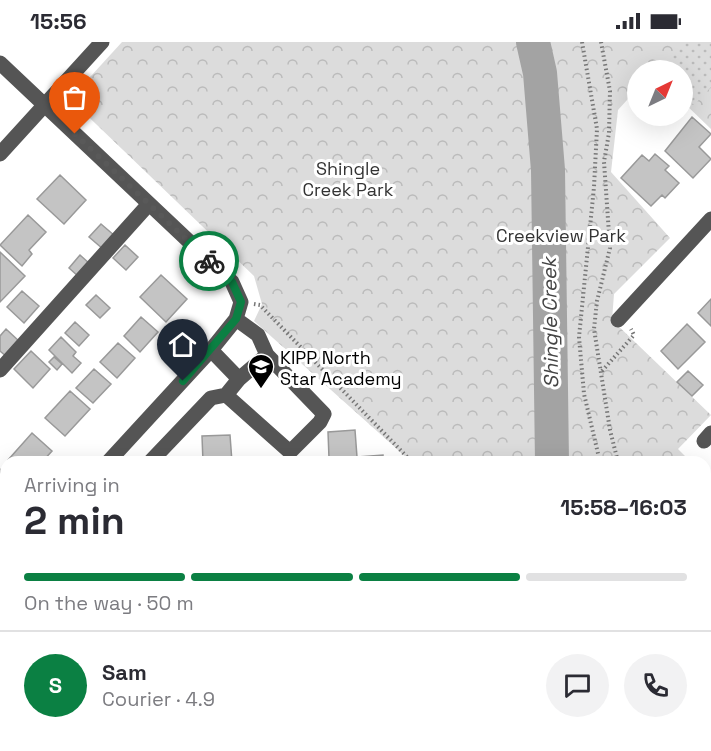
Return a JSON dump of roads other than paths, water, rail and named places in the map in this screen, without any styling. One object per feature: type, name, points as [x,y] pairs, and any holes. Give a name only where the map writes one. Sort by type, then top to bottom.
[{"type":"street","points":[[0,154],[102,42]]},
{"type":"street","points":[[0,63],[232,282],[241,302],[236,319],[211,350],[116,456]]},
{"type":"street","points":[[0,370],[148,205]]},
{"type":"street","points":[[621,317],[711,219]]},
{"type":"street","points":[[226,395],[290,452],[320,422],[324,414],[267,355],[258,335],[236,319]]},
{"type":"street","points":[[211,350],[239,379]]},
{"type":"street","points":[[156,456],[211,398],[226,395],[239,379],[267,355]]},
{"type":"waterway","name":"Shingle Creek","points":[[533,42],[540,73],[548,170],[552,456]]},
{"type":"place","name":"KIPP North Star Academy","points":[[261,390]]},
{"type":"park label","name":"Shingle Creek Park","points":[[348,178]]},
{"type":"park label","name":"Creekview Park","points":[[561,235]]}]
